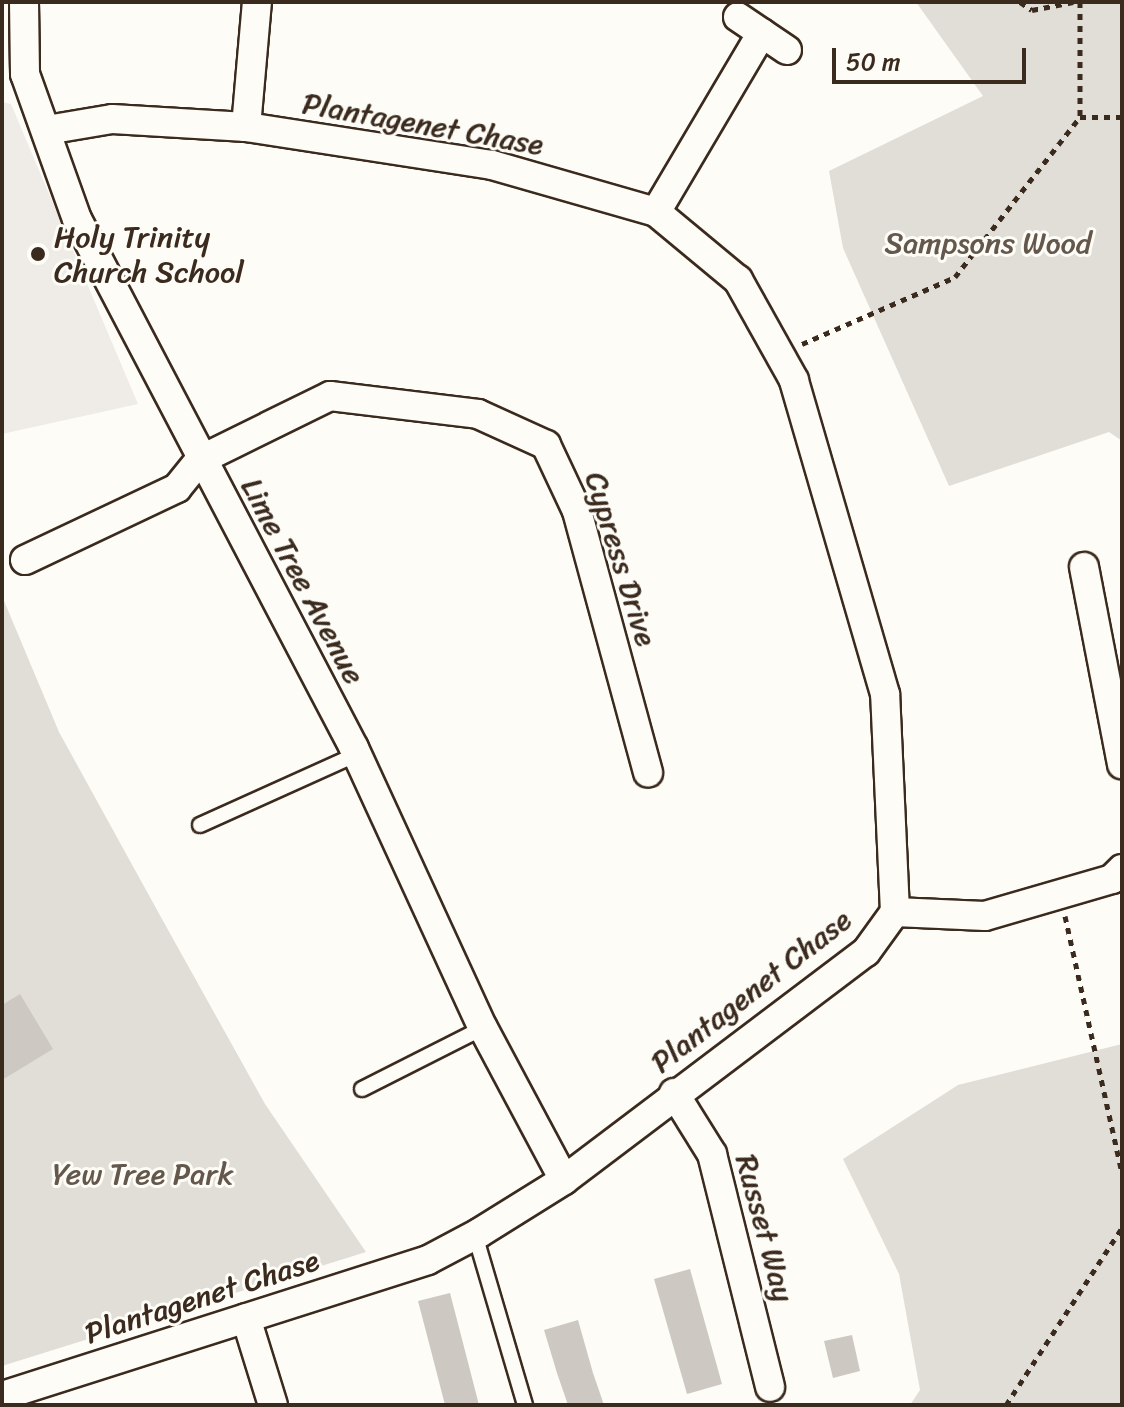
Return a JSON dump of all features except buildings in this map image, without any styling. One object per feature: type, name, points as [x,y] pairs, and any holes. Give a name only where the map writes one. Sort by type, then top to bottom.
[{"type":"street","name":"Lime Tree Avenue","points":[[24,2],[25,74],[77,219],[200,460],[357,754],[483,1028],[564,1180]]},
{"type":"street","points":[[246,127],[257,2]]},
{"type":"street","points":[[738,17],[787,50]]},
{"type":"street","points":[[656,212],[762,33]]},
{"type":"street","name":"Plantagenet Chase","points":[[2,1396],[428,1260],[475,1235],[564,1180],[674,1093],[866,952],[895,912],[885,694],[794,380],[738,280],[656,212],[492,165],[246,127],[112,119],[47,130]]},
{"type":"street","name":"Cypress Drive","points":[[200,460],[330,396],[478,414],[546,445],[577,511],[648,773]]},
{"type":"street","points":[[25,560],[177,488],[200,460]]},
{"type":"street","points":[[1084,567],[1122,764]]},
{"type":"street","points":[[895,912],[985,916],[1112,879],[1122,869]]},
{"type":"street","name":"Russet Way","points":[[674,1093],[712,1154],[770,1387]]},
{"type":"street","points":[[246,1318],[273,1405]]},
{"type":"lane","points":[[200,825],[357,754]]},
{"type":"lane","points":[[362,1089],[483,1028]]},
{"type":"lane","points":[[475,1235],[525,1405]]},
{"type":"path","points":[[1020,2],[1032,10],[1073,2]]},
{"type":"path","points":[[779,354],[955,277],[1080,117],[1080,2]]},
{"type":"path","points":[[1080,117],[1122,117]]},
{"type":"path","points":[[1060,894],[1122,1173]]},
{"type":"path","points":[[1006,1405],[1122,1228]]},
{"type":"shaded area","name":"Holy Trinity Church School","points":[[2,102],[11,104],[138,404],[2,434]]},
{"type":"green space","name":"Sampsons Wood","points":[[916,2],[1122,2],[1122,441],[1109,432],[949,486],[843,248],[829,171],[983,96]]},
{"type":"green space","name":"Yew Tree Park","points":[[2,596],[59,732],[162,919],[265,1104],[366,1252],[2,1366]]},
{"type":"green space","points":[[1122,1044],[1122,1405],[910,1405],[920,1390],[899,1274],[843,1159],[958,1085]]},
{"type":"place","name":"Holy Trinity Church School","points":[[38,254]]}]
